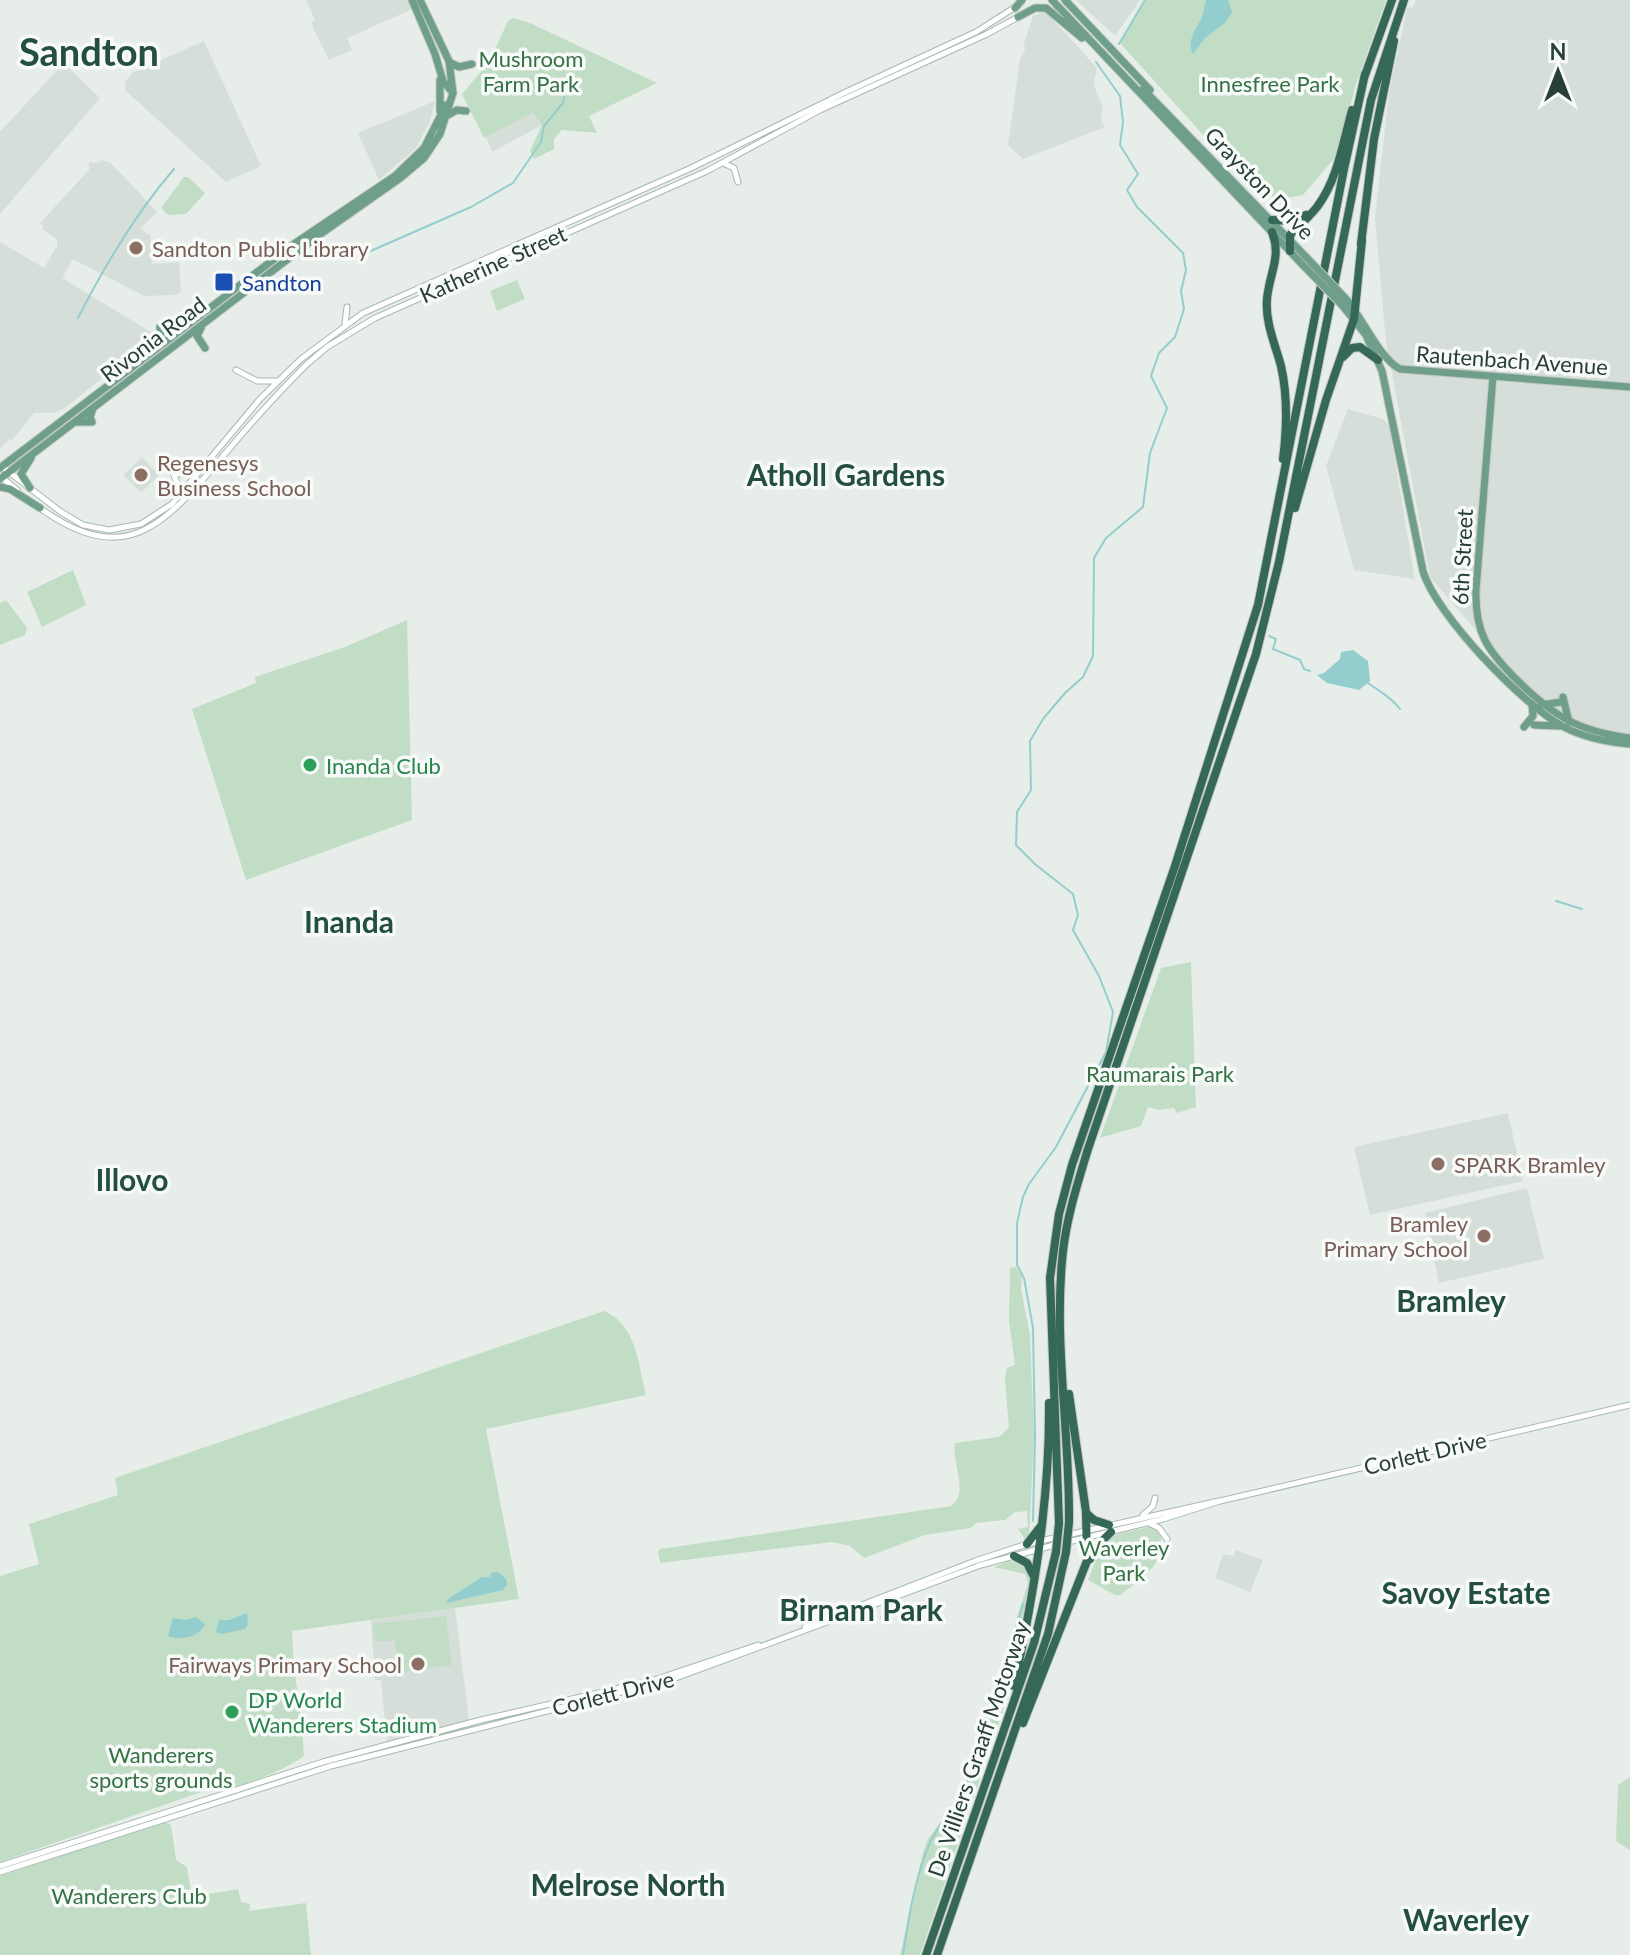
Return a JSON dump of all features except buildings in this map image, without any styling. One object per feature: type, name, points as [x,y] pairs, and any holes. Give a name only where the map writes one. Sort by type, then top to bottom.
[{"type":"highway","points":[[1276,264],[1293,249],[1289,238],[1317,207],[1327,190],[1392,0]]},
{"type":"highway","points":[[1345,304],[1356,283],[1378,115],[1404,0]]},
{"type":"highway","points":[[1279,562],[1368,113],[1404,0]]},
{"type":"highway","points":[[937,1955],[1053,1618],[1066,1552],[1051,1339],[1052,1254],[1067,1181],[1258,605],[1365,74]]},
{"type":"highway","points":[[1272,220],[1299,220],[1312,210],[1327,190]]},
{"type":"highway","points":[[1272,232],[1277,247],[1276,264],[1267,309],[1283,379],[1286,418],[1277,513]]},
{"type":"highway","points":[[1064,1522],[1069,1473],[1062,1372],[1061,1275],[1069,1215],[1088,1149],[1256,654],[1279,562],[1355,315],[1362,240]]},
{"type":"highway","points":[[1339,363],[1350,350],[1358,347],[1378,360]]},
{"type":"highway","points":[[1014,1700],[1013,1691],[1040,1545],[1049,1462],[1048,1350],[1051,1339]]},
{"type":"highway","points":[[1062,1372],[1068,1391],[1086,1512],[1086,1569]]},
{"type":"highway","points":[[1003,1767],[1086,1569],[1110,1529],[1086,1512]]},
{"type":"highway","name":"De Villiers Graaff Motorway","points":[[926,1955],[1042,1616],[1064,1522]]},
{"type":"highway","points":[[1027,1544],[1042,1524]]},
{"type":"highway","points":[[1014,1556],[1027,1563],[1035,1578]]},
{"type":"main road","points":[[412,0],[446,85],[453,93]]},
{"type":"main road","name":"Rivonia Road","points":[[34,447],[71,424],[81,420],[92,422],[90,413],[94,406],[411,170],[433,147],[448,115],[453,93],[449,61],[420,0]]},
{"type":"main road","points":[[1015,8],[1023,0]]},
{"type":"main road","points":[[1043,0],[1222,181]]},
{"type":"main road","name":"Katherine Street","points":[[2,472],[40,508],[74,529],[95,537],[126,536],[146,530],[180,505],[267,405],[327,347],[370,320],[721,163],[829,105],[1018,17],[1043,0]]},
{"type":"main road","name":"Grayston Drive","points":[[1052,0],[1222,181],[1345,304],[1392,365]]},
{"type":"main road","name":"Grayston Drive","points":[[1059,0],[1289,238]]},
{"type":"main road","points":[[1065,0],[1185,130]]},
{"type":"main road","name":"Katherine Street","points":[[2,472],[72,519],[96,529],[109,530],[141,524],[161,513],[177,497],[301,359],[363,313],[665,180],[976,32],[1015,8]]},
{"type":"main road","points":[[1018,17],[1035,8],[1046,8],[1082,38]]},
{"type":"main road","points":[[449,61],[459,67],[472,64]]},
{"type":"main road","points":[[439,121],[440,70]]},
{"type":"main road","name":"Rivonia Road","points":[[2,472],[110,383],[227,294],[294,244],[395,176],[419,153],[453,93]]},
{"type":"main road","points":[[448,115],[457,110],[466,111]]},
{"type":"main road","points":[[721,163],[732,166],[738,182]]},
{"type":"main road","points":[[363,313],[522,247],[528,249]]},
{"type":"main road","points":[[227,294],[234,295],[264,278]]},
{"type":"main road","points":[[344,325],[347,307]]},
{"type":"main road","name":"Grayston Drive","points":[[1355,315],[1378,360],[1386,387],[1425,579],[1465,636],[1537,704]]},
{"type":"main road","points":[[205,348],[198,333],[207,320]]},
{"type":"main road","points":[[160,327],[161,344]]},
{"type":"main road","points":[[1386,387],[1392,365]]},
{"type":"main road","name":"Rautenbach Avenue","points":[[1392,365],[1410,370],[1630,387]]},
{"type":"main road","points":[[236,370],[257,381],[279,380]]},
{"type":"main road","name":"6th Street","points":[[1493,376],[1476,590],[1477,618],[1488,649],[1537,704],[1567,725]]},
{"type":"main road","points":[[110,383],[130,379]]},
{"type":"main road","points":[[0,456],[34,447]]},
{"type":"main road","points":[[30,488],[21,471],[34,447]]},
{"type":"main road","points":[[177,497],[178,485],[174,474],[197,473]]},
{"type":"main road","points":[[0,487],[10,489],[40,508]]},
{"type":"main road","points":[[1524,727],[1533,716],[1537,704],[1562,699],[1567,725]]},
{"type":"main road","points":[[1534,725],[1567,725],[1630,741]]},
{"type":"main road","name":"Corlett Drive","points":[[0,1869],[331,1766],[673,1679],[1040,1545],[1145,1523],[1220,1501],[1630,1405]]},
{"type":"main road","points":[[1139,1518],[1151,1508],[1155,1498]]},
{"type":"main road","name":"Corlett Drive","points":[[1110,1529],[1139,1518],[1220,1501]]},
{"type":"main road","points":[[1145,1523],[1156,1526],[1167,1539]]},
{"type":"main road","name":"Corlett Drive","points":[[0,1869],[323,1762],[674,1674],[975,1561],[1027,1544],[1040,1545]]},
{"type":"main road","points":[[884,1617],[888,1605],[905,1594]]},
{"type":"shaded area","points":[[306,0],[408,0],[413,9],[347,38],[352,50],[329,60],[313,28],[312,22],[315,20]]},
{"type":"shaded area","points":[[1076,0],[1140,0],[1115,36]]},
{"type":"shaded area","points":[[1416,0],[1630,0],[1630,747],[1606,746],[1552,719],[1430,577],[1386,342],[1375,217],[1389,93],[1407,8],[1413,7]]},
{"type":"shaded area","points":[[1046,12],[1097,68],[1094,82],[1103,106],[1101,120],[1105,127],[1023,159],[1008,145],[1020,59],[1033,16]]},
{"type":"shaded area","points":[[204,41],[261,166],[226,182],[125,90],[126,81],[132,73]]},
{"type":"shaded area","points":[[62,65],[66,65],[100,98],[0,214],[0,132]]},
{"type":"shaded area","points":[[435,101],[430,121],[416,148],[379,180],[358,133]]},
{"type":"shaded area","points":[[531,113],[542,125],[492,152],[486,137]]},
{"type":"shaded area","points":[[102,160],[111,163],[157,212],[140,229],[150,235],[152,264],[179,262],[181,291],[176,295],[144,296],[73,259],[62,278],[156,335],[65,408],[54,413],[34,413],[12,440],[9,439],[0,449],[0,242],[44,268],[57,246],[57,239],[42,229],[44,226],[40,223],[89,170],[89,162]]},
{"type":"shaded area","points":[[1348,409],[1383,419],[1389,425],[1415,579],[1354,570],[1326,466]]},
{"type":"shaded area","name":"Regenesys Business School","points":[[142,457],[159,475],[141,493],[123,475]]},
{"type":"shaded area","name":"SPARK Bramley","points":[[1508,1113],[1523,1181],[1370,1215],[1354,1147]]},
{"type":"shaded area","name":"Bramley Primary School","points":[[1527,1188],[1544,1259],[1439,1283],[1425,1213]]},
{"type":"shaded area","points":[[1236,1550],[1263,1560],[1250,1592],[1215,1578],[1223,1554],[1233,1556]]},
{"type":"shaded area","name":"Fairways Primary School","points":[[455,1608],[469,1720],[387,1742],[381,1680],[375,1680],[371,1620]]},
{"type":"green space","name":"Innesfree Park","points":[[1145,0],[1386,0],[1356,84],[1337,155],[1303,195],[1277,200],[1256,189],[1120,43]]},
{"type":"green space","name":"Mushroom Farm Park","points":[[513,18],[530,23],[657,83],[589,116],[597,133],[562,130],[554,139],[554,149],[534,159],[530,151],[542,125],[532,113],[484,138],[462,94],[489,62],[508,21]]},
{"type":"green space","points":[[184,177],[188,177],[205,193],[186,214],[168,215],[161,208]]},
{"type":"green space","points":[[517,280],[525,299],[497,311],[490,291]]},
{"type":"green space","points":[[73,570],[86,605],[42,627],[27,592]]},
{"type":"green space","points":[[6,600],[27,628],[25,635],[0,645],[0,603]]},
{"type":"green space","name":"Inanda Club","points":[[407,620],[412,820],[246,880],[192,709],[256,683],[255,677],[345,647]]},
{"type":"green space","name":"Raumarais Park","points":[[1191,962],[1196,1107],[1177,1113],[1174,1108],[1159,1110],[1148,1107],[1141,1126],[1100,1138],[1161,968]]},
{"type":"green space","points":[[1016,1267],[1022,1276],[1021,1289],[1030,1335],[1034,1436],[1029,1538],[1025,1539],[1018,1529],[1028,1527],[1027,1511],[1015,1512],[1005,1520],[976,1523],[971,1528],[925,1535],[864,1558],[850,1546],[832,1542],[660,1563],[660,1549],[951,1506],[960,1485],[955,1443],[999,1437],[1009,1428],[1005,1379],[1007,1368],[1015,1365],[1009,1321],[1010,1268]]},
{"type":"green space","name":"Wanderers sports grounds","points":[[604,1311],[615,1317],[630,1336],[646,1395],[486,1429],[519,1599],[292,1631],[304,1756],[253,1781],[220,1791],[218,1787],[204,1791],[0,1862],[0,1576],[39,1564],[29,1524],[118,1495],[115,1478]]},
{"type":"green space","name":"Waverley Park","points":[[1152,1526],[1161,1534],[1161,1546],[1155,1563],[1144,1576],[1120,1595],[1088,1580],[1103,1542],[1118,1534]]},
{"type":"green space","points":[[1008,1561],[1023,1564],[1032,1576],[1018,1652],[999,1723],[920,1955],[900,1955],[923,1852],[928,1839],[962,1792],[1028,1583],[1025,1574],[994,1567]]},
{"type":"green space","points":[[446,1616],[452,1665],[399,1672],[395,1640],[375,1642],[373,1624]]},
{"type":"green space","points":[[1630,1777],[1630,1850],[1616,1841],[1618,1785]]},
{"type":"green space","name":"Wanderers Club","points":[[163,1821],[171,1825],[176,1860],[187,1867],[192,1897],[238,1889],[241,1902],[250,1904],[249,1911],[306,1903],[311,1955],[0,1955],[0,1876]]},
{"type":"water","points":[[1206,0],[1228,0],[1232,12],[1226,22],[1205,38],[1193,54],[1191,41]]},
{"type":"water","points":[[1353,650],[1368,661],[1370,681],[1359,690],[1327,683],[1317,675],[1340,659],[1341,652]]},
{"type":"water","points":[[498,1572],[506,1579],[507,1585],[503,1590],[446,1603],[482,1577]]},
{"type":"water","points":[[247,1613],[245,1629],[222,1634],[216,1632],[219,1620],[229,1620]]},
{"type":"water","points":[[196,1617],[205,1624],[199,1632],[184,1638],[168,1636],[173,1618],[185,1620]]},
{"type":"waterway","points":[[1119,44],[1145,0]]},
{"type":"waterway","points":[[1033,1521],[1033,1328],[1024,1278],[1017,1265],[1017,1223],[1029,1184],[1056,1147],[1106,1052],[1113,1012],[1099,976],[1073,930],[1078,915],[1073,894],[1016,845],[1017,812],[1031,790],[1030,741],[1043,719],[1083,677],[1093,656],[1094,558],[1106,538],[1143,507],[1150,453],[1167,408],[1151,376],[1159,353],[1175,337],[1184,309],[1181,291],[1186,270],[1183,253],[1137,207],[1127,190],[1138,174],[1120,145],[1123,122],[1120,96],[1096,62]]},
{"type":"waterway","points":[[366,253],[471,207],[513,183],[541,142],[544,126],[563,103],[564,97]]},
{"type":"waterway","points":[[78,318],[122,240],[174,169]]},
{"type":"waterway","points":[[1269,636],[1276,639],[1273,649],[1300,660],[1304,669],[1310,671]]},
{"type":"waterway","points":[[1368,683],[1400,709]]},
{"type":"waterway","points":[[1556,901],[1582,909]]},
{"type":"waterway","points":[[903,1955],[922,1863],[938,1829],[962,1799],[1023,1604]]},
{"type":"place","name":"Sandton Public Library","points":[[136,248]]},
{"type":"place","name":"Sandton","points":[[224,282]]},
{"type":"place","name":"Regenesys Business School","points":[[141,475]]},
{"type":"place","name":"Inanda Club","points":[[310,765]]},
{"type":"place","name":"SPARK Bramley","points":[[1438,1164]]},
{"type":"place","name":"Bramley Primary School","points":[[1484,1236]]},
{"type":"place","name":"Fairways Primary School","points":[[418,1664]]},
{"type":"place","name":"DP World Wanderers Stadium","points":[[232,1712]]},
{"type":"district","name":"Sandton","points":[[89,51]]},
{"type":"district","name":"Atholl Gardens","points":[[846,474]]},
{"type":"district","name":"Inanda","points":[[349,921]]},
{"type":"district","name":"Illovo","points":[[132,1179]]},
{"type":"district","name":"Bramley","points":[[1451,1300]]},
{"type":"district","name":"Savoy Estate","points":[[1466,1592]]},
{"type":"district","name":"Birnam Park","points":[[861,1609]]},
{"type":"district","name":"Melrose North","points":[[628,1884]]},
{"type":"district","name":"Waverley","points":[[1466,1919]]}]
